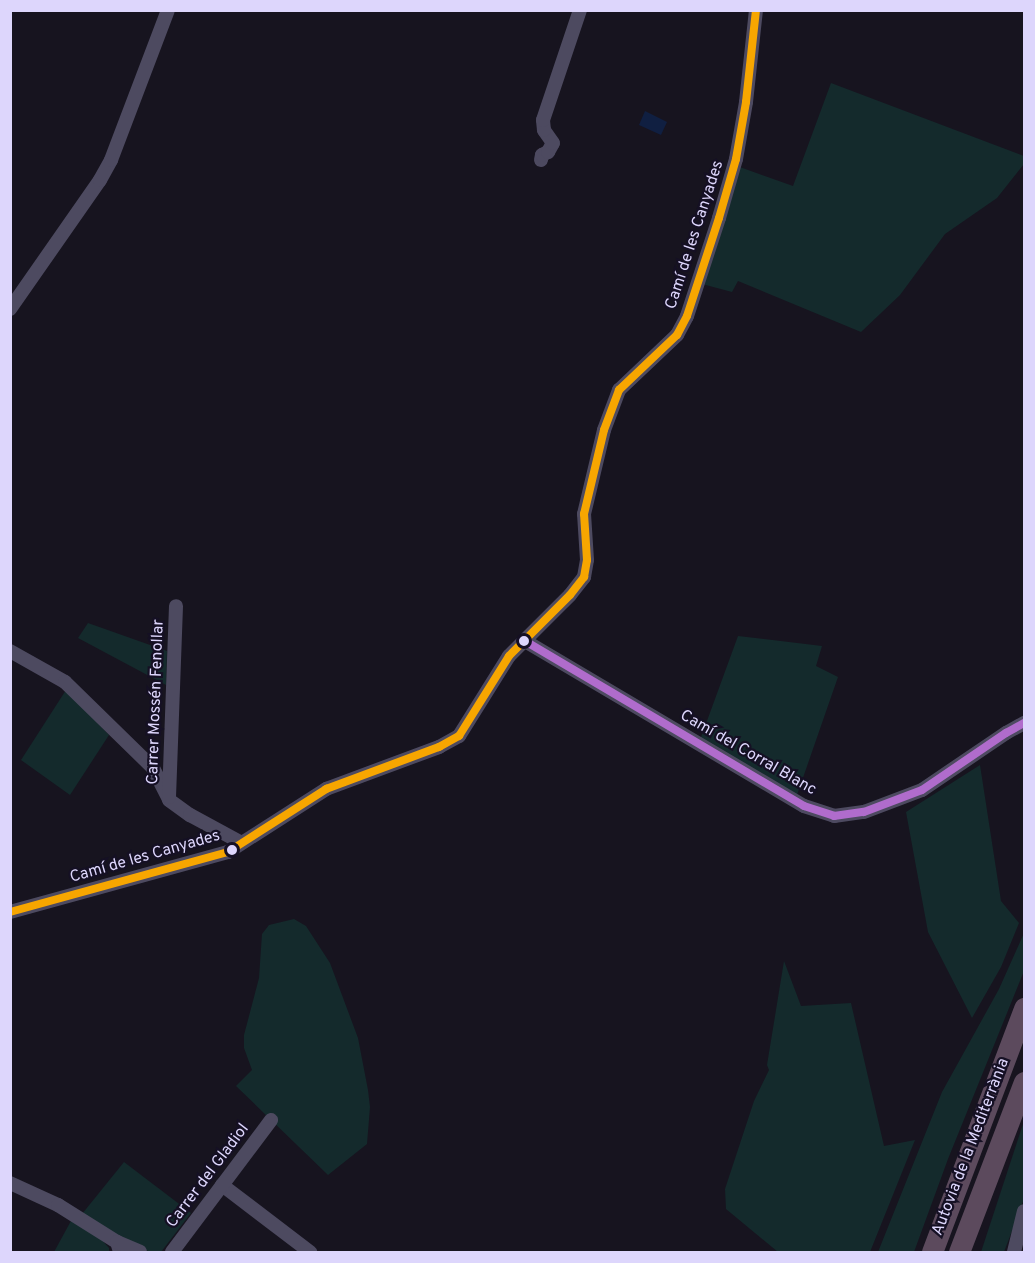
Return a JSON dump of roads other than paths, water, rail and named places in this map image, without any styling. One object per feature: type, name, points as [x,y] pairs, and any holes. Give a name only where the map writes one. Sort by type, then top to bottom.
[{"type":"highway","name":"Autovia de la Mediterrània","points":[[932,1252],[1024,1008]]},
{"type":"highway","name":"Autovia de la Mediterrània","points":[[959,1252],[1024,1082]]},
{"type":"street","points":[[10,309],[100,180],[111,160],[168,10]]},
{"type":"street","points":[[541,160],[542,154],[548,152],[553,143],[544,130],[543,120],[580,10]]},
{"type":"street","name":"Camí de les Canyades","points":[[10,912],[228,852],[240,842],[327,789],[439,747],[459,736],[509,656],[584,577],[587,560],[584,514],[604,430],[619,390],[677,335],[687,316],[736,159],[746,102],[756,10]]},
{"type":"street","name":"Carrer Mossén Fenollar","points":[[169,800],[176,606]]},
{"type":"street","name":"Camí del Corral Blanc","points":[[525,641],[804,806],[834,816],[864,812],[922,790],[1024,723]]},
{"type":"street","points":[[10,651],[65,682],[153,768],[169,800],[189,815],[240,842]]},
{"type":"street","name":"Carrer del Gladiol","points":[[172,1252],[271,1120]]},
{"type":"street","points":[[10,1183],[58,1205],[118,1247],[140,1252]]},
{"type":"street","points":[[222,1185],[310,1252]]},
{"type":"street","points":[[1014,1252],[1024,1211]]},
{"type":"water","points":[[645,111],[667,122],[661,135],[639,125]]}]
